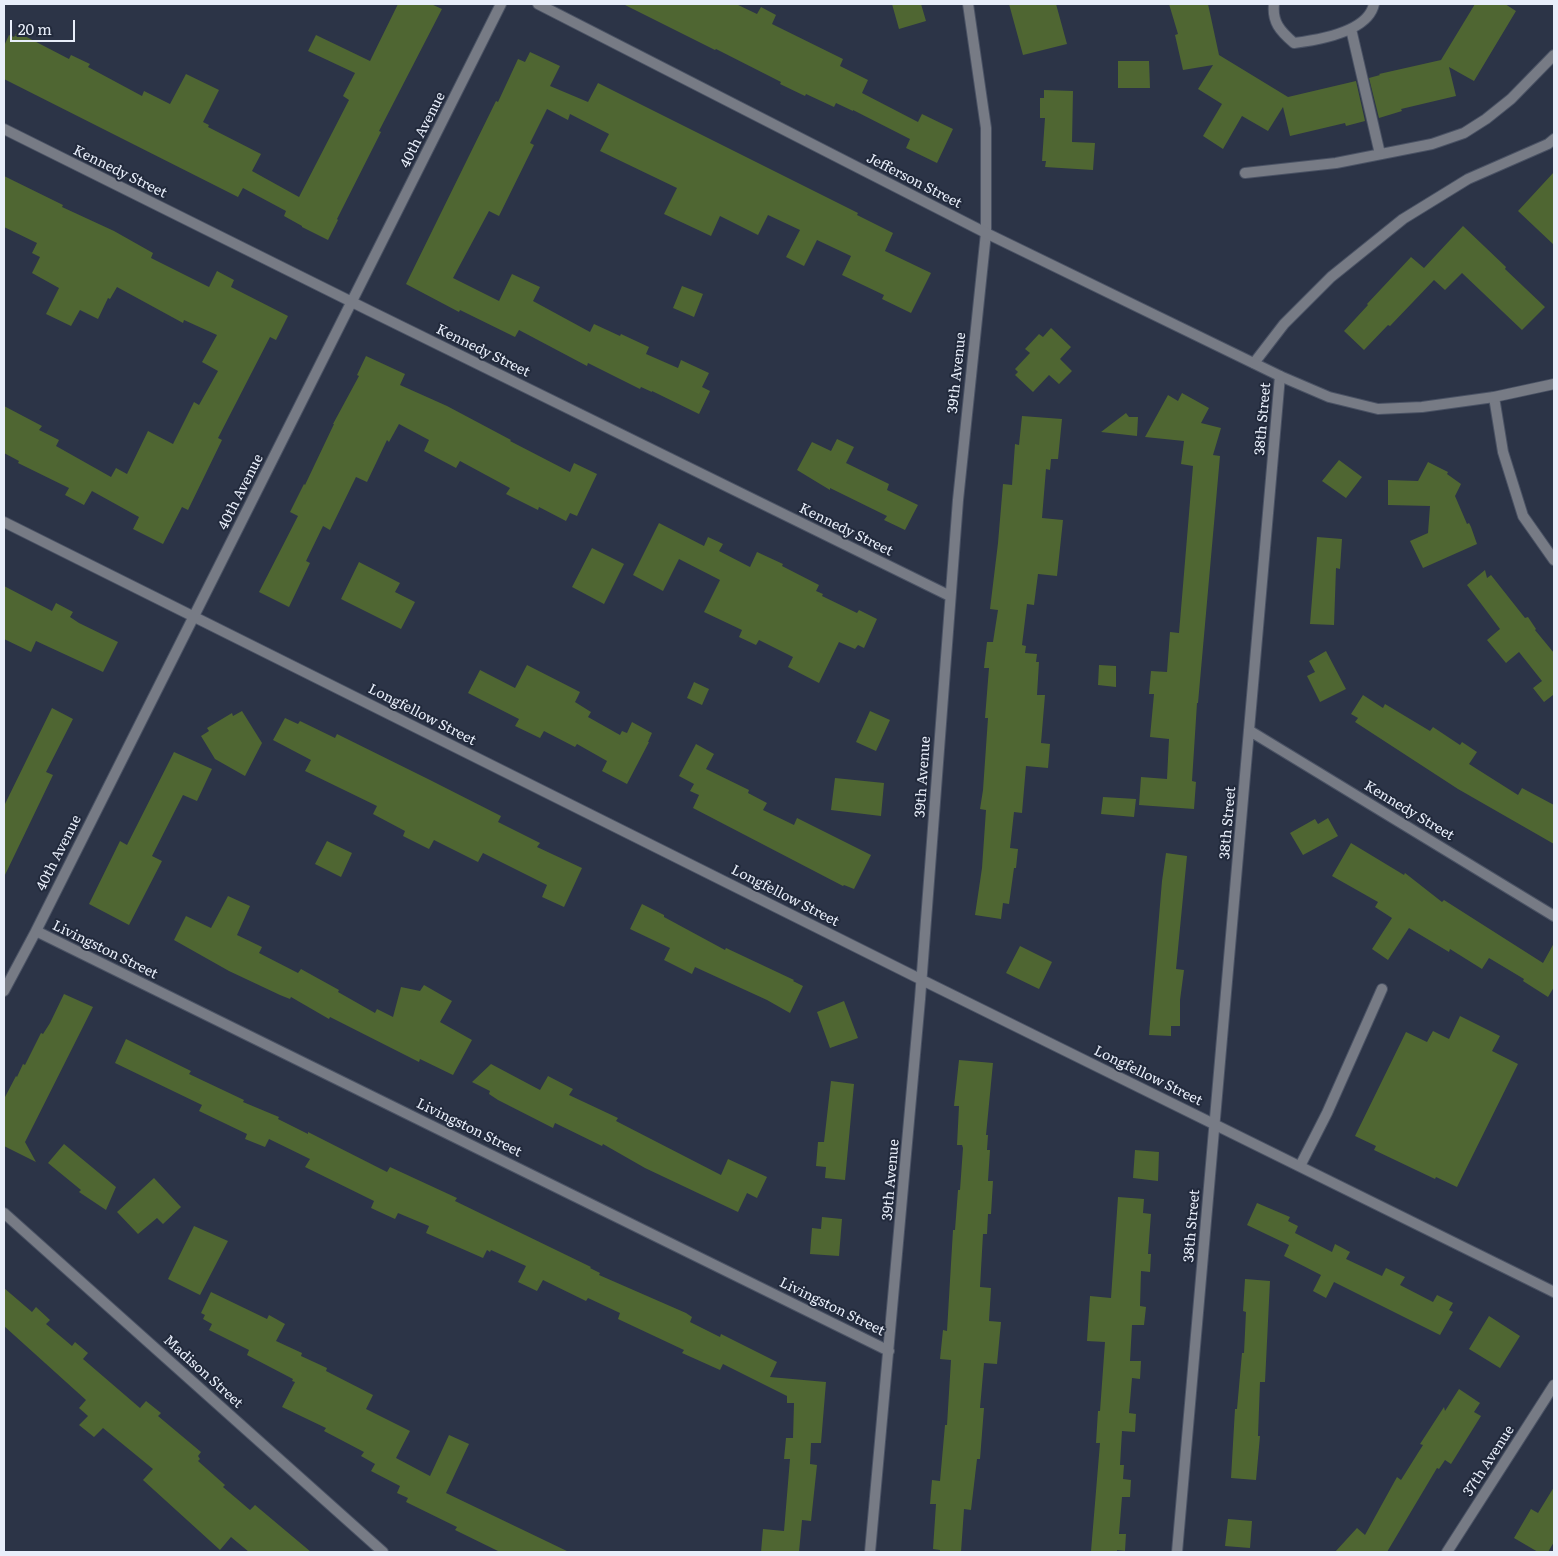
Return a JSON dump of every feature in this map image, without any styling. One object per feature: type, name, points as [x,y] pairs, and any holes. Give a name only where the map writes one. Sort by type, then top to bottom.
[{"type":"street","name":"40th Avenue","points":[[4,991],[36,931],[501,4]]},
{"type":"street","name":"Jefferson Street","points":[[538,4],[986,234],[1280,376]]},
{"type":"street","name":"39th Avenue","points":[[870,1552],[922,980],[958,500],[986,234],[986,128],[968,4]]},
{"type":"street","points":[[1274,4],[1273,16],[1281,32],[1294,42],[1304,42],[1351,29],[1363,21],[1372,11],[1374,4]]},
{"type":"street","points":[[1351,29],[1380,154]]},
{"type":"street","points":[[1245,173],[1336,163],[1432,144],[1464,133],[1486,119],[1511,98],[1554,55]]},
{"type":"street","name":"Kennedy Street","points":[[4,129],[950,596]]},
{"type":"street","points":[[1254,363],[1284,324],[1331,277],[1403,219],[1468,179],[1548,144],[1554,139]]},
{"type":"street","name":"38th Street","points":[[1177,1552],[1280,376],[1329,397],[1378,409],[1422,407],[1494,397],[1554,384]]},
{"type":"street","points":[[1494,397],[1503,452],[1523,516],[1554,560]]},
{"type":"street","name":"Longfellow Street","points":[[4,522],[922,980],[1554,1292]]},
{"type":"street","name":"Kennedy Street","points":[[1250,731],[1554,916]]},
{"type":"street","name":"Livingston Street","points":[[36,931],[889,1351]]},
{"type":"street","points":[[1300,1166],[1382,989]]},
{"type":"street","name":"Madison Street","points":[[4,1212],[384,1552]]},
{"type":"street","name":"37th Avenue","points":[[1447,1552],[1554,1385]]},
{"type":"building","points":[[398,4],[431,4],[442,9],[379,131],[381,132],[328,240],[284,216],[286,211],[243,188],[238,197],[4,79],[4,46],[9,35],[14,37],[17,32],[69,59],[71,55],[90,64],[88,67],[142,96],[144,91],[170,104],[186,74],[219,90],[203,122],[209,125],[208,127],[261,154],[252,171],[299,197],[349,100],[343,96],[355,73],[308,51],[316,35],[370,61]]},
{"type":"building","points":[[623,4],[736,4],[757,14],[761,7],[776,15],[772,24],[843,59],[840,66],[868,80],[862,93],[918,122],[922,114],[953,129],[937,163],[906,148],[910,139],[853,110],[836,103],[834,107],[806,94],[805,96],[716,49]]},
{"type":"building","points":[[892,4],[921,4],[926,21],[899,29]]},
{"type":"building","points":[[1009,4],[1056,4],[1067,44],[1023,55]]},
{"type":"building","points":[[1169,4],[1208,4],[1219,55],[1288,97],[1356,81],[1365,121],[1346,126],[1345,123],[1290,136],[1283,107],[1268,131],[1242,116],[1223,149],[1203,136],[1222,104],[1198,89],[1213,65],[1183,70],[1175,35],[1178,34]]},
{"type":"building","points":[[1475,4],[1505,4],[1516,11],[1474,81],[1449,67],[1456,96],[1401,109],[1402,111],[1379,118],[1369,78],[1441,60]]},
{"type":"building","points":[[530,52],[560,66],[550,86],[588,102],[598,83],[858,213],[857,215],[893,233],[885,251],[931,273],[911,313],[882,299],[884,295],[842,275],[851,256],[817,240],[804,266],[786,257],[800,230],[768,215],[758,235],[720,216],[711,236],[664,214],[677,188],[600,151],[609,134],[570,114],[568,120],[547,109],[530,143],[534,145],[499,216],[489,211],[453,278],[499,301],[512,274],[540,287],[533,301],[590,332],[594,324],[649,347],[646,354],[678,368],[681,360],[709,373],[702,387],[710,391],[699,414],[652,391],[641,387],[640,389],[588,363],[587,366],[519,330],[515,337],[460,310],[459,312],[406,284],[518,59],[525,62]]},
{"type":"building","points":[[1118,61],[1149,61],[1150,88],[1118,88]]},
{"type":"building","points":[[1044,90],[1073,91],[1072,142],[1095,143],[1093,170],[1045,167],[1046,161],[1042,161],[1045,118],[1040,118],[1040,98],[1044,98]]},
{"type":"building","points":[[1554,172],[1554,245],[1518,211]]},
{"type":"building","points":[[4,176],[63,205],[62,207],[114,231],[153,253],[151,258],[209,287],[217,271],[234,280],[231,287],[288,316],[276,340],[270,337],[218,438],[222,440],[188,510],[182,507],[163,544],[133,529],[139,517],[92,491],[84,505],[65,495],[69,488],[18,463],[19,461],[4,453],[4,406],[42,426],[39,430],[59,440],[56,446],[111,477],[116,468],[127,474],[148,431],[173,444],[194,402],[199,405],[218,371],[202,362],[217,335],[184,320],[183,323],[117,287],[110,299],[108,298],[98,319],[80,310],[71,326],[46,314],[59,288],[32,273],[40,257],[32,253],[37,243],[4,227]]},
{"type":"building","points":[[1463,226],[1545,307],[1522,330],[1462,273],[1445,290],[1434,280],[1364,350],[1344,331],[1411,257],[1424,268]]},
{"type":"building","points":[[682,286],[703,294],[694,317],[673,308]]},
{"type":"building","points":[[1051,328],[1071,347],[1060,359],[1072,371],[1059,384],[1049,375],[1033,392],[1015,375],[1018,372],[1015,369],[1030,353],[1025,349],[1039,334],[1043,337]]},
{"type":"building","points":[[366,356],[405,374],[400,385],[447,406],[570,472],[574,463],[597,474],[577,516],[570,513],[566,521],[539,507],[538,510],[506,494],[510,488],[460,461],[456,468],[424,451],[429,440],[399,424],[389,442],[387,440],[367,482],[356,477],[330,530],[323,526],[306,561],[310,563],[289,607],[259,592],[298,516],[290,512],[359,376],[357,375]]},
{"type":"building","points":[[1182,393],[1209,408],[1201,423],[1221,428],[1213,455],[1220,456],[1197,703],[1192,781],[1196,782],[1194,809],[1139,805],[1141,777],[1167,779],[1169,739],[1150,737],[1154,694],[1149,694],[1151,671],[1167,672],[1170,632],[1179,633],[1193,466],[1181,464],[1184,441],[1145,437],[1168,395],[1178,401]]},
{"type":"building","points":[[1126,413],[1129,417],[1138,417],[1137,436],[1101,432]]},
{"type":"building","points":[[1022,416],[1062,419],[1058,459],[1051,459],[1050,470],[1046,469],[1042,518],[1063,520],[1057,576],[1038,574],[1034,605],[1027,604],[1022,645],[1026,646],[1025,653],[1037,654],[1036,662],[1039,662],[1037,695],[1045,695],[1041,743],[1050,744],[1048,768],[1026,766],[1022,813],[1014,812],[1010,848],[1018,849],[1016,868],[1014,868],[1009,904],[1003,903],[1001,919],[975,915],[982,868],[986,810],[980,809],[988,718],[985,718],[989,668],[984,668],[987,642],[993,642],[998,610],[990,609],[1003,484],[1012,485],[1015,444],[1019,445]]},
{"type":"building","points":[[837,439],[854,447],[846,463],[889,484],[887,490],[918,505],[905,530],[884,520],[887,516],[830,488],[830,490],[797,470],[812,442],[831,451]]},
{"type":"building","points":[[1339,460],[1362,477],[1346,498],[1322,481]]},
{"type":"building","points":[[1428,462],[1448,472],[1447,474],[1461,484],[1455,496],[1467,524],[1469,523],[1471,527],[1477,544],[1423,568],[1410,541],[1428,533],[1430,506],[1388,505],[1388,480],[1418,481]]},
{"type":"building","points":[[659,523],[704,546],[708,537],[723,544],[719,551],[750,567],[757,552],[783,564],[782,566],[819,585],[816,591],[823,594],[822,596],[857,613],[859,610],[877,619],[864,648],[858,645],[855,649],[839,642],[819,683],[788,667],[793,657],[759,640],[756,645],[739,637],[742,630],[704,612],[720,580],[679,559],[663,591],[633,575]]},
{"type":"building","points":[[1317,537],[1342,539],[1340,569],[1336,568],[1334,625],[1310,624]]},
{"type":"building","points":[[592,548],[624,564],[604,604],[572,587]]},
{"type":"building","points":[[359,562],[400,583],[395,592],[415,602],[401,629],[341,599]]},
{"type":"building","points":[[1485,570],[1487,578],[1491,575],[1525,618],[1528,617],[1535,630],[1554,653],[1554,697],[1553,695],[1544,702],[1533,688],[1542,681],[1519,652],[1506,663],[1487,640],[1500,629],[1467,585]]},
{"type":"building","points":[[4,586],[52,611],[56,603],[73,612],[70,617],[79,623],[118,642],[103,672],[36,641],[31,652],[4,639]]},
{"type":"building","points":[[1326,651],[1346,689],[1320,702],[1307,676],[1315,672],[1309,661]]},
{"type":"building","points":[[527,665],[580,692],[575,702],[591,712],[588,717],[620,735],[622,731],[627,733],[632,722],[652,733],[627,784],[602,771],[607,761],[577,744],[575,747],[544,731],[540,738],[515,726],[519,719],[468,693],[480,670],[515,688]]},
{"type":"building","points":[[1099,665],[1116,666],[1116,687],[1098,685]]},
{"type":"building","points":[[694,682],[709,689],[702,705],[687,698]]},
{"type":"building","points":[[1363,695],[1383,708],[1385,704],[1430,731],[1433,727],[1460,745],[1462,742],[1477,752],[1469,764],[1518,795],[1522,788],[1554,805],[1554,844],[1458,789],[1355,722],[1358,718],[1351,714]]},
{"type":"building","points":[[52,708],[73,719],[46,772],[53,775],[4,877],[4,806]]},
{"type":"building","points":[[242,711],[262,743],[245,776],[215,759],[201,736],[209,731],[207,728],[232,713],[233,716]]},
{"type":"building","points":[[870,711],[890,720],[876,751],[856,742]]},
{"type":"building","points":[[285,718],[298,724],[300,721],[335,738],[337,734],[430,780],[501,816],[498,822],[540,843],[537,847],[582,868],[564,907],[542,897],[547,885],[483,853],[478,862],[434,840],[429,849],[403,836],[405,831],[373,814],[377,806],[305,771],[311,760],[273,740]]},
{"type":"building","points":[[696,744],[714,754],[706,769],[749,790],[748,793],[767,803],[763,810],[794,825],[797,818],[871,855],[854,889],[843,886],[693,808],[699,795],[690,791],[694,784],[679,776]]},
{"type":"building","points":[[174,752],[212,769],[197,801],[183,795],[152,856],[162,861],[129,925],[89,904],[120,841],[127,845]]},
{"type":"building","points":[[835,778],[884,783],[881,816],[831,810]]},
{"type":"building","points":[[1103,797],[1136,799],[1134,817],[1101,814]]},
{"type":"building","points":[[1328,818],[1338,836],[1303,855],[1290,833],[1315,819],[1318,824]]},
{"type":"building","points":[[327,841],[352,853],[341,877],[315,864]]},
{"type":"building","points":[[1351,843],[1404,875],[1405,873],[1442,902],[1444,900],[1543,963],[1554,943],[1554,987],[1548,997],[1523,981],[1524,979],[1489,958],[1482,969],[1450,949],[1449,952],[1409,928],[1388,960],[1372,949],[1392,918],[1375,907],[1378,902],[1332,876]]},
{"type":"building","points":[[1166,853],[1187,856],[1176,969],[1184,970],[1180,1000],[1180,1026],[1171,1026],[1171,1036],[1149,1035]]},
{"type":"building","points":[[228,896],[250,906],[237,935],[262,947],[259,953],[298,973],[301,969],[375,1013],[377,1009],[393,1017],[401,987],[420,991],[424,985],[452,1001],[440,1022],[472,1040],[453,1075],[420,1059],[419,1062],[330,1017],[329,1019],[291,997],[290,999],[280,995],[229,971],[174,940],[186,916],[211,928]]},
{"type":"building","points":[[642,904],[725,950],[726,948],[803,986],[790,1013],[767,1000],[695,967],[692,974],[664,960],[670,948],[630,929]]},
{"type":"building","points":[[1020,946],[1052,962],[1039,989],[1006,973]]},
{"type":"building","points":[[64,994],[93,1007],[25,1142],[36,1162],[4,1146],[4,1099],[23,1064],[25,1065],[41,1033],[43,1034],[50,1023]]},
{"type":"building","points":[[844,1001],[858,1038],[830,1048],[817,1012]]},
{"type":"building","points":[[1460,1016],[1500,1036],[1492,1051],[1518,1064],[1457,1187],[1436,1177],[1435,1179],[1374,1150],[1376,1146],[1355,1136],[1406,1032],[1427,1042],[1433,1031],[1449,1039]]},
{"type":"building","points":[[126,1039],[191,1071],[189,1074],[244,1100],[243,1102],[279,1117],[278,1119],[308,1134],[308,1132],[387,1172],[390,1167],[457,1198],[455,1201],[591,1267],[600,1273],[599,1275],[686,1313],[692,1317],[690,1322],[720,1337],[721,1334],[777,1362],[770,1377],[826,1382],[821,1443],[811,1443],[810,1464],[817,1465],[811,1521],[802,1520],[799,1552],[761,1552],[763,1529],[784,1531],[790,1459],[784,1459],[786,1438],[793,1438],[794,1403],[787,1403],[787,1396],[723,1364],[720,1370],[682,1353],[684,1350],[618,1319],[620,1313],[588,1298],[586,1301],[543,1280],[537,1291],[518,1282],[526,1266],[491,1250],[490,1252],[487,1250],[483,1258],[426,1233],[429,1226],[398,1213],[395,1219],[371,1208],[374,1201],[305,1167],[310,1159],[269,1139],[265,1147],[245,1139],[247,1134],[199,1111],[202,1105],[115,1063]]},
{"type":"building","points":[[959,1060],[993,1063],[986,1135],[988,1135],[987,1150],[990,1150],[988,1181],[993,1181],[991,1214],[988,1214],[987,1234],[983,1234],[980,1287],[991,1288],[989,1321],[1001,1322],[997,1364],[984,1363],[980,1408],[984,1408],[980,1459],[977,1459],[971,1510],[964,1509],[961,1552],[940,1552],[940,1550],[933,1549],[936,1504],[930,1504],[932,1480],[940,1481],[945,1425],[947,1425],[951,1360],[940,1359],[943,1330],[947,1331],[953,1230],[955,1230],[958,1190],[960,1190],[963,1148],[962,1145],[957,1145],[959,1106],[954,1106]]},
{"type":"building","points":[[491,1064],[540,1090],[548,1076],[573,1089],[569,1095],[618,1118],[616,1121],[721,1175],[728,1159],[767,1177],[757,1198],[747,1193],[738,1212],[645,1168],[603,1144],[602,1146],[555,1123],[553,1128],[498,1100],[489,1094],[490,1091],[472,1082]]},
{"type":"building","points":[[831,1081],[854,1084],[845,1180],[825,1178],[826,1167],[816,1166],[818,1142],[824,1142]]},
{"type":"building","points":[[64,1144],[116,1187],[106,1210],[79,1192],[81,1190],[48,1163]]},
{"type":"building","points":[[1135,1150],[1159,1152],[1158,1181],[1133,1178]]},
{"type":"building","points":[[154,1178],[181,1207],[163,1224],[157,1218],[138,1234],[117,1212]]},
{"type":"building","points":[[1118,1197],[1144,1199],[1143,1213],[1151,1214],[1148,1254],[1151,1254],[1150,1272],[1141,1271],[1140,1306],[1146,1307],[1144,1325],[1132,1325],[1130,1361],[1141,1361],[1140,1379],[1132,1378],[1129,1413],[1136,1414],[1135,1432],[1122,1431],[1120,1465],[1124,1465],[1123,1479],[1131,1480],[1130,1497],[1122,1497],[1119,1534],[1126,1534],[1125,1551],[1105,1552],[1091,1551],[1100,1443],[1096,1443],[1098,1411],[1100,1411],[1105,1342],[1087,1341],[1090,1296],[1111,1298]]},
{"type":"building","points":[[1257,1203],[1290,1217],[1288,1221],[1298,1226],[1295,1233],[1332,1252],[1335,1244],[1350,1252],[1346,1259],[1382,1276],[1386,1268],[1405,1277],[1400,1285],[1433,1302],[1437,1295],[1453,1303],[1449,1310],[1453,1312],[1440,1335],[1334,1282],[1326,1298],[1313,1291],[1321,1275],[1284,1256],[1289,1245],[1247,1225]]},
{"type":"building","points":[[822,1217],[842,1219],[839,1256],[810,1254],[812,1228],[821,1229]]},
{"type":"building","points":[[194,1226],[228,1241],[200,1295],[168,1279]]},
{"type":"building","points":[[1245,1279],[1270,1281],[1265,1382],[1260,1382],[1258,1436],[1260,1436],[1256,1480],[1231,1478],[1235,1409],[1237,1409],[1242,1353],[1244,1353],[1246,1312],[1243,1311]]},
{"type":"building","points":[[4,1288],[32,1312],[36,1307],[50,1320],[46,1324],[72,1346],[75,1342],[88,1353],[83,1359],[140,1408],[146,1401],[161,1413],[158,1416],[201,1452],[198,1456],[200,1459],[198,1461],[225,1485],[223,1487],[250,1510],[255,1505],[311,1552],[249,1552],[231,1537],[220,1550],[143,1480],[153,1469],[103,1428],[94,1437],[79,1425],[88,1416],[79,1408],[86,1400],[4,1326]]},
{"type":"building","points":[[211,1292],[267,1319],[269,1315],[285,1324],[276,1341],[302,1353],[301,1356],[327,1368],[326,1371],[373,1395],[366,1409],[410,1431],[396,1458],[430,1476],[449,1435],[469,1444],[446,1493],[569,1552],[500,1552],[455,1530],[457,1527],[406,1502],[408,1498],[397,1493],[400,1486],[371,1471],[375,1464],[361,1456],[364,1452],[324,1431],[326,1428],[282,1407],[295,1382],[292,1381],[293,1379],[247,1355],[249,1350],[209,1330],[212,1324],[203,1319],[205,1315],[201,1313]]},
{"type":"building","points":[[1489,1316],[1520,1336],[1500,1368],[1469,1349]]},
{"type":"building","points":[[1459,1389],[1480,1403],[1474,1412],[1481,1416],[1451,1464],[1445,1460],[1439,1469],[1437,1468],[1387,1552],[1335,1552],[1357,1528],[1365,1535],[1397,1477],[1401,1480],[1423,1445],[1420,1444],[1444,1407],[1445,1411]]},
{"type":"building","points":[[1554,1487],[1554,1542],[1548,1552],[1538,1552],[1514,1538],[1531,1509],[1538,1513]]},
{"type":"building","points":[[1228,1519],[1252,1521],[1250,1548],[1225,1546]]}]
